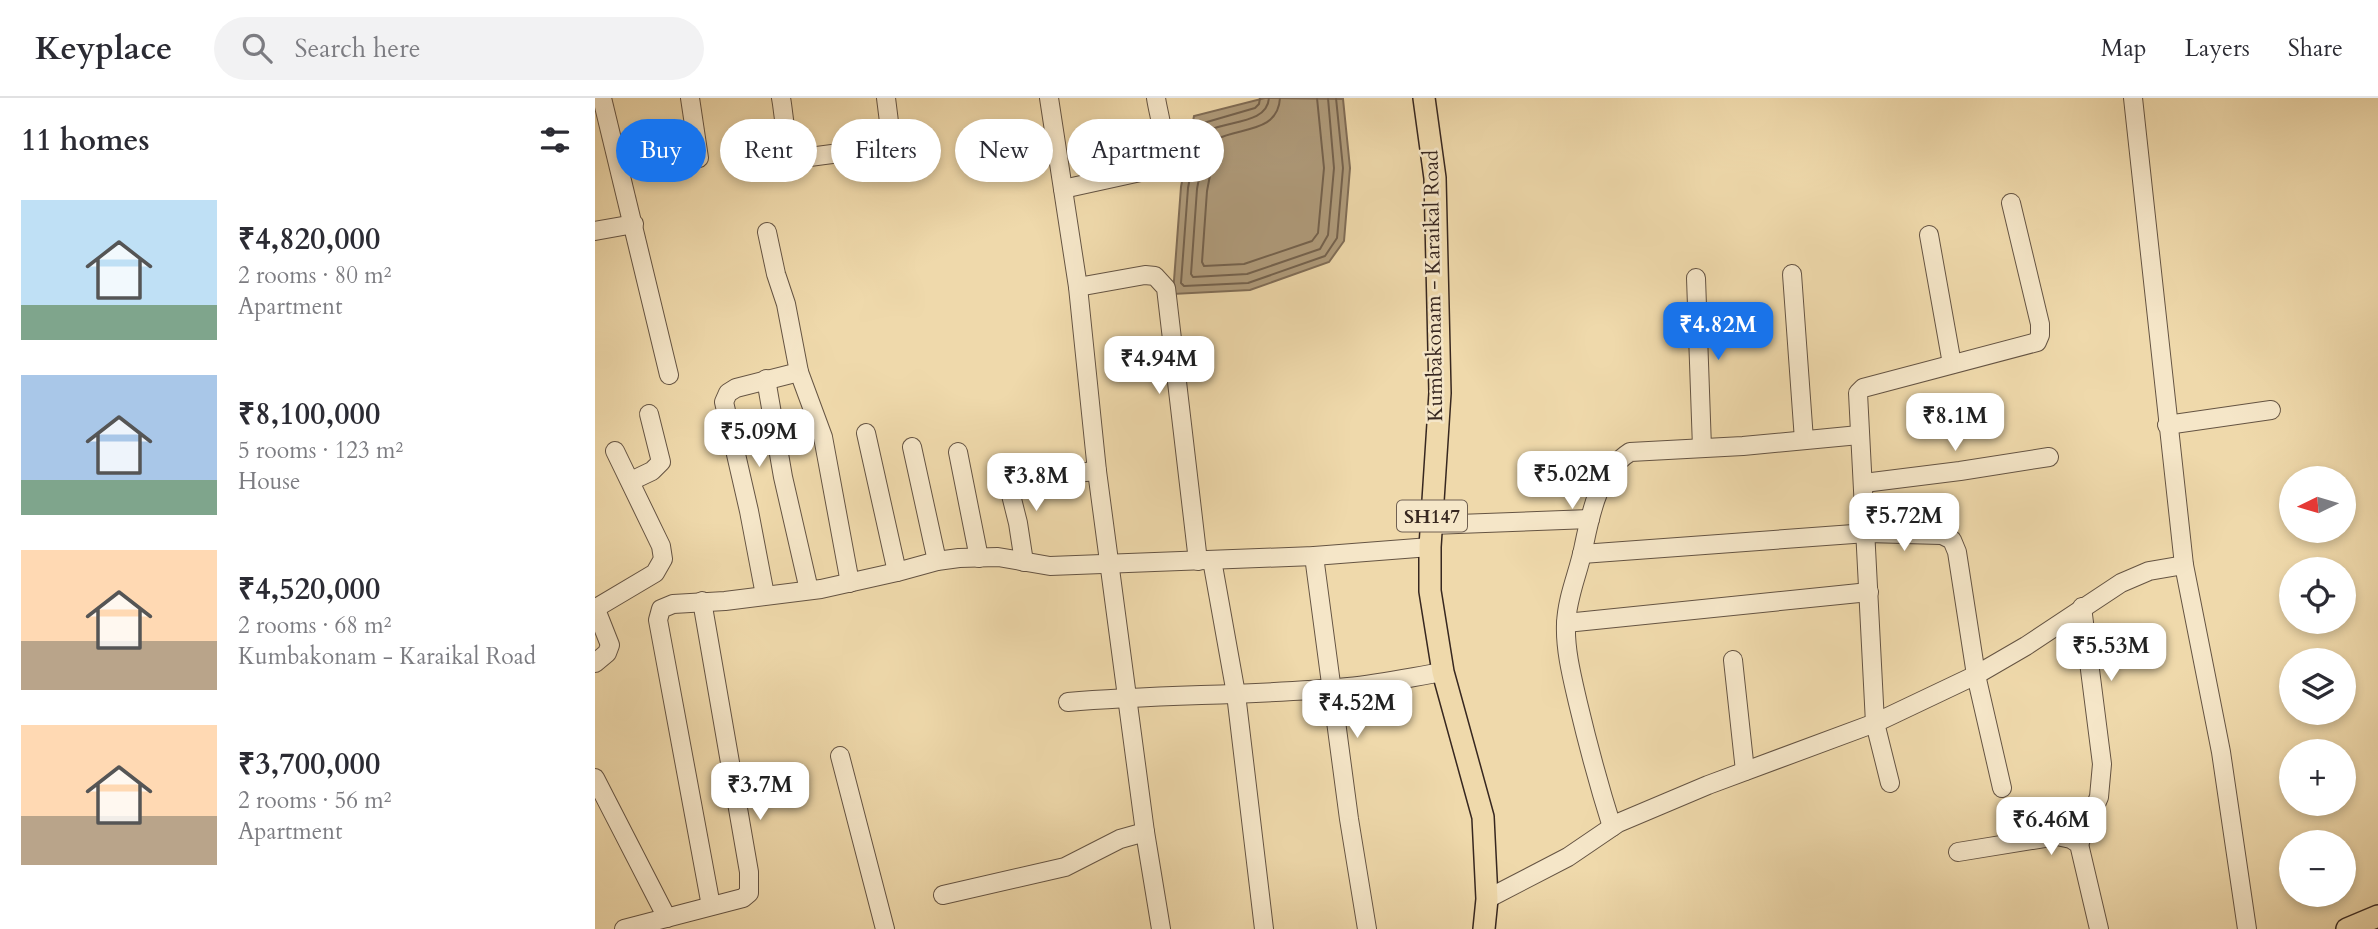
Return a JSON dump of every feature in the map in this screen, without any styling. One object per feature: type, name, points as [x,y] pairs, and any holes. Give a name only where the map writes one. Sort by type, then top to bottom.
[{"type":"main road","name":"Kumbakonam - Karaikal Road","points":[[1424,98],[1435,178],[1440,393],[1431,525],[1430,591],[1444,672],[1483,817],[1487,899],[1485,929]]},
{"type":"main road","points":[[2347,929],[2373,921]]},
{"type":"street","points":[[690,98],[693,119]]},
{"type":"street","points":[[781,98],[789,144],[794,152],[802,158],[831,154]]},
{"type":"street","points":[[886,98],[889,119]]},
{"type":"street","points":[[1049,98],[1078,287],[1097,471],[1145,832],[1161,929]]},
{"type":"street","points":[[1063,189],[1146,171],[1158,165],[1164,154],[1156,98]]},
{"type":"street","points":[[2133,98],[2184,565],[2221,752],[2247,929]]},
{"type":"street","points":[[601,106],[634,224],[669,374]]},
{"type":"street","points":[[1890,783],[1875,723],[1858,393],[1863,388],[2037,342],[2040,324],[2011,204]]},
{"type":"street","points":[[595,231],[634,224]]},
{"type":"street","points":[[767,232],[786,304],[799,372],[823,437],[850,583]]},
{"type":"street","points":[[1929,235],[1952,364]]},
{"type":"street","points":[[1793,274],[1804,440]]},
{"type":"street","points":[[1078,287],[1145,275],[1155,276],[1165,288],[1205,561],[1235,694],[1264,929]]},
{"type":"street","points":[[1696,278],[1702,448]]},
{"type":"street","points":[[765,595],[724,402],[728,393],[736,388],[799,372]]},
{"type":"street","points":[[765,379],[783,477],[809,590]]},
{"type":"street","points":[[2167,425],[2271,410]]},
{"type":"street","points":[[631,481],[652,471],[661,462],[649,414]]},
{"type":"street","points":[[866,433],[897,572]]},
{"type":"street","points":[[1612,827],[1595,773],[1573,681],[1566,623],[1571,587],[1604,478],[1617,461],[1630,452],[1859,435]]},
{"type":"street","points":[[912,447],[937,561]]},
{"type":"street","points":[[595,663],[607,653],[610,645],[595,608],[655,573],[663,559],[661,546],[615,451]]},
{"type":"street","points":[[958,452],[979,558]]},
{"type":"street","points":[[1864,483],[2049,457]]},
{"type":"street","points":[[1005,471],[1024,562]]},
{"type":"street","points":[[1041,476],[1097,471]]},
{"type":"street","points":[[1431,525],[1590,519]]},
{"type":"street","points":[[1583,554],[1867,533],[1942,534],[1952,540],[1957,552],[1976,675],[2002,789]]},
{"type":"street","points":[[711,906],[659,620],[661,609],[673,604],[725,601],[850,583],[937,561],[997,557],[1050,566],[1314,556],[1430,547]]},
{"type":"street","points":[[1314,556],[1330,688],[1367,929]]},
{"type":"street","points":[[1487,899],[1569,857],[1612,827],[1745,771],[1875,723],[1976,675],[2026,646],[2120,583],[2139,575],[2184,565]]},
{"type":"street","points":[[1566,623],[1869,592]]},
{"type":"street","points":[[624,929],[743,898],[749,893],[750,885],[702,601]]},
{"type":"street","points":[[2082,607],[2102,764],[2099,797],[2079,844],[2099,929]]},
{"type":"street","points":[[1733,660],[1745,771]]},
{"type":"street","points":[[1068,702],[1330,688],[1444,672]]},
{"type":"street","points":[[840,755],[885,929]]},
{"type":"street","points":[[595,778],[667,918]]},
{"type":"street","points":[[943,895],[1065,867],[1120,839],[1145,832]]},
{"type":"street","points":[[1958,852],[2057,836],[2079,844]]},
{"type":"water","points":[[1265,98],[1343,99],[1350,168],[1344,241],[1329,262],[1250,290],[1173,294],[1182,182],[1224,182],[1224,119],[1193,119],[1194,116]]}]
